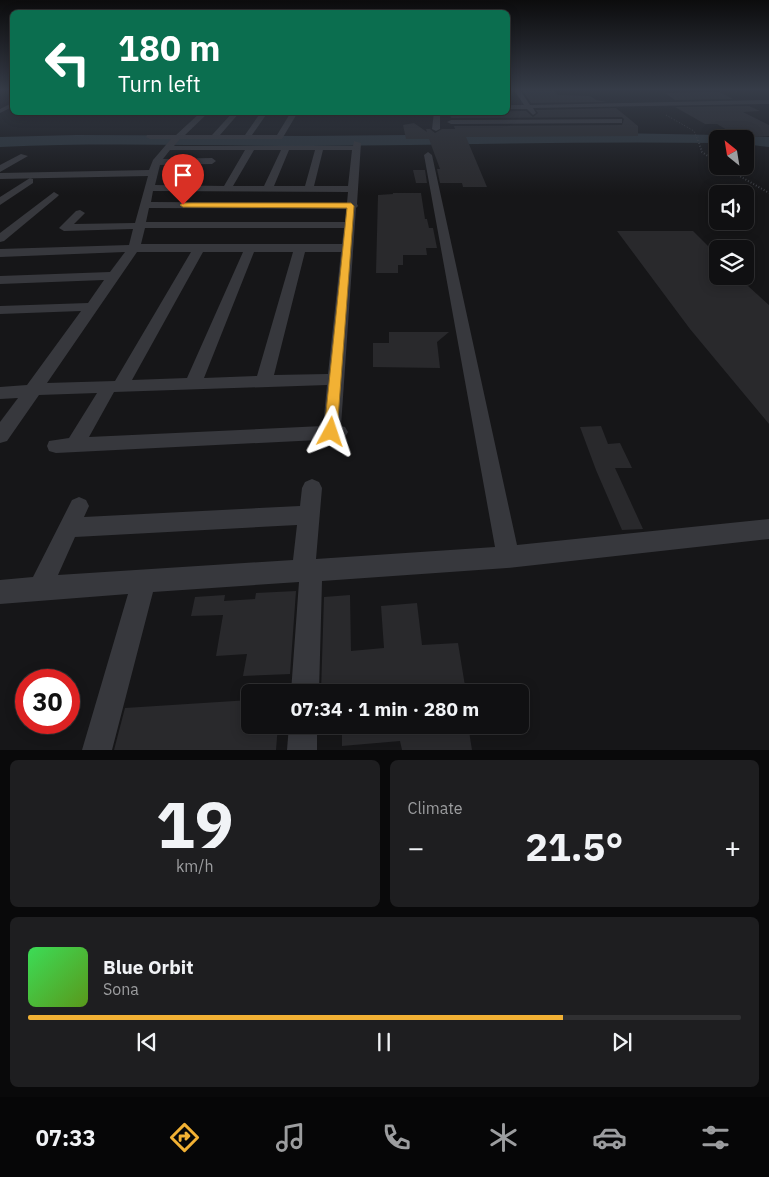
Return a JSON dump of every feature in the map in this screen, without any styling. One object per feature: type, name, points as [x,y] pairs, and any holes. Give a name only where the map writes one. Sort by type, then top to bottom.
[{"type":"street","points":[[0,436],[134,248],[155,167],[174,141],[192,125]]},
{"type":"street","points":[[214,137],[225,125]]},
{"type":"street","points":[[247,137],[256,125]]},
{"type":"street","points":[[174,141],[214,137],[279,137],[287,125]]},
{"type":"street","points":[[436,125],[436,129]]},
{"type":"street","points":[[56,446],[335,432],[335,379],[357,146],[251,148],[150,137]]},
{"type":"street","points":[[227,188],[251,148]]},
{"type":"street","points":[[268,188],[286,148]]},
{"type":"street","points":[[309,188],[320,148]]},
{"type":"street","points":[[428,155],[508,556]]},
{"type":"street","points":[[0,169],[24,156]]},
{"type":"street","points":[[0,176],[205,164]]},
{"type":"street","points":[[0,202],[30,181]]},
{"type":"street","points":[[151,188],[187,185],[227,188],[352,188]]},
{"type":"street","points":[[0,239],[54,195]]},
{"type":"street","points":[[146,205],[352,206]]},
{"type":"street","points":[[80,213],[64,228],[349,225]]},
{"type":"street","points":[[0,254],[134,248],[347,248]]},
{"type":"street","points":[[75,445],[114,386],[199,248]]},
{"type":"street","points":[[192,384],[250,248]]},
{"type":"street","points":[[264,381],[300,248]]},
{"type":"street","points":[[0,280],[114,276]]},
{"type":"street","points":[[0,310],[92,307]]},
{"type":"street","points":[[0,393],[114,386],[335,379]]},
{"type":"street","points":[[305,684],[307,571],[312,488]]},
{"type":"street","points":[[40,588],[79,506]]},
{"type":"street","points":[[69,528],[309,515]]},
{"type":"street","points":[[0,592],[144,580],[307,571],[508,556],[769,529]]},
{"type":"street","points":[[97,750],[144,580]]},
{"type":"street","points":[[302,750],[303,734]]},
{"type":"path","points":[[684,125],[694,131],[695,138],[702,152],[709,157]]},
{"type":"path","points":[[738,175],[769,193]]},
{"type":"building","points":[[403,125],[417,125],[427,132],[426,129],[430,129],[435,133],[442,129],[455,129],[454,126],[637,125],[638,136],[466,137],[487,187],[463,187],[462,183],[440,183],[437,169],[440,169],[429,139],[406,139]]},
{"type":"building","points":[[719,125],[769,125],[769,136],[754,136],[754,130],[727,130]]},
{"type":"building","points":[[413,170],[425,170],[427,183],[416,183]]},
{"type":"building","points":[[421,193],[425,219],[427,219],[429,228],[433,228],[437,248],[426,248],[427,255],[403,255],[403,265],[398,265],[398,273],[376,273],[378,195]]},
{"type":"building","points":[[617,231],[693,231],[709,247],[709,285],[747,285],[769,305],[769,424],[690,329]]},
{"type":"building","points":[[389,332],[449,332],[437,342],[440,368],[373,367],[373,343],[389,343]]},
{"type":"building","points":[[601,426],[608,444],[620,443],[632,468],[615,468],[643,529],[622,530],[596,470],[580,427]]},
{"type":"building","points":[[296,591],[290,674],[243,676],[247,654],[216,656],[223,615],[191,616],[195,597],[225,595],[224,601],[255,599],[256,593]]},
{"type":"building","points":[[350,595],[351,651],[384,648],[381,606],[417,603],[422,645],[458,643],[465,684],[321,684],[324,597]]},
{"type":"building","points":[[241,701],[241,734],[277,734],[276,750],[114,750],[125,708]]},
{"type":"building","points":[[342,734],[469,734],[472,750],[402,750],[400,741],[342,746]]},
{"type":"waterway","points":[[0,142],[115,139],[306,141],[563,138],[709,139]]},
{"type":"waterway","points":[[754,141],[769,142]]},
{"type":"route","points":[[183,205],[351,206],[331,432]]}]
